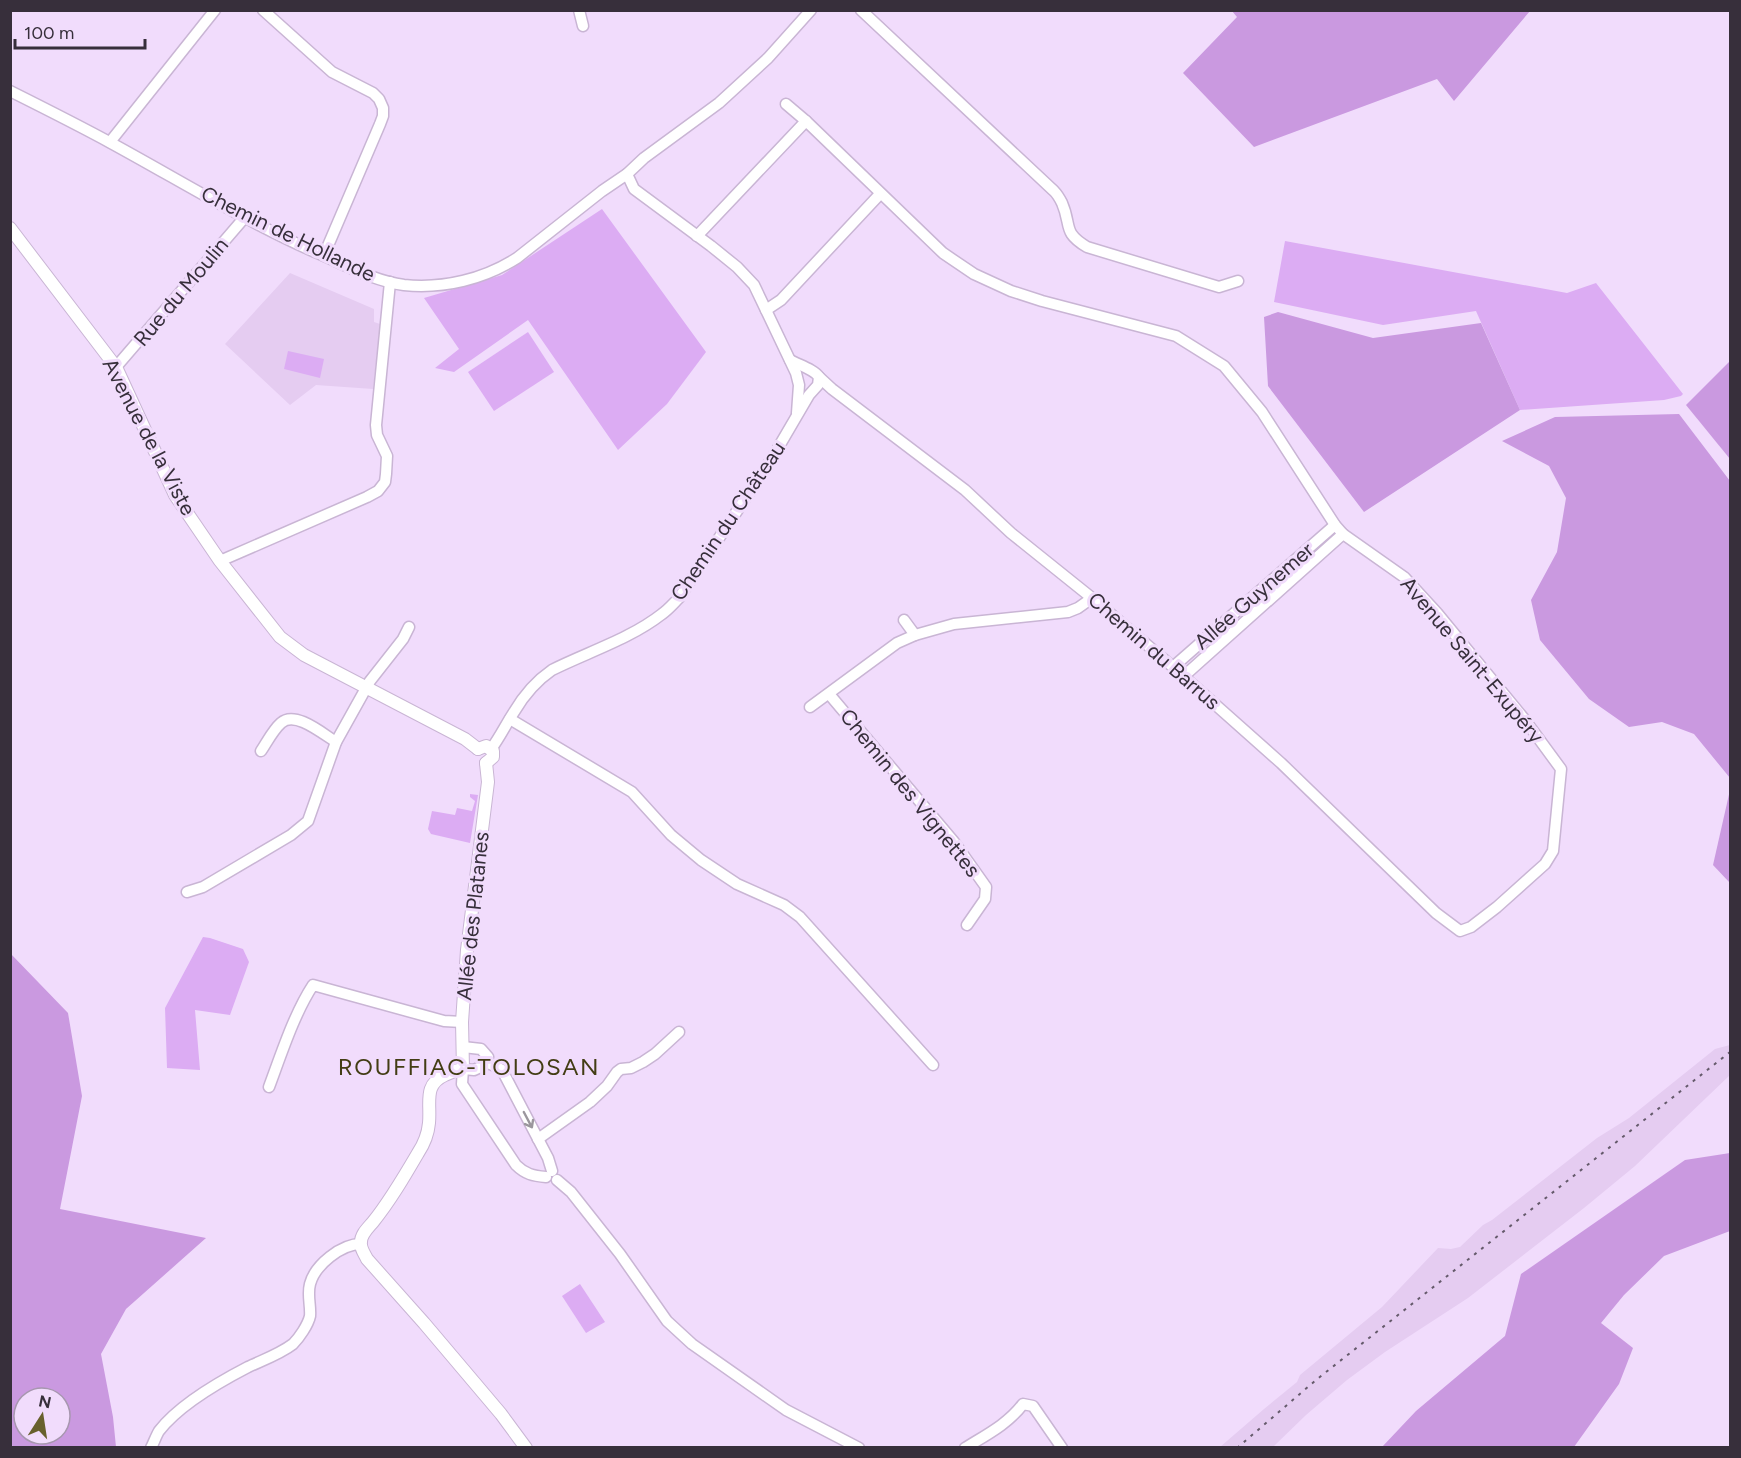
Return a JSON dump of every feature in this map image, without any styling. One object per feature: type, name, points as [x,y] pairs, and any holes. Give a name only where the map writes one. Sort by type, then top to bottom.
[{"type":"street","points":[[110,142],[215,10]]},
{"type":"street","points":[[263,10],[332,72],[373,93],[383,108],[380,124],[324,255]]},
{"type":"street","points":[[579,10],[583,26]]},
{"type":"street","name":"Chemin de Hollande","points":[[10,91],[110,142],[301,246],[390,282],[405,285],[441,285],[490,273],[517,258],[740,86],[811,10]]},
{"type":"street","points":[[861,10],[1054,191],[1062,202],[1069,231],[1076,240],[1088,247],[1219,287],[1238,281]]},
{"type":"street","name":"Avenue Saint-Exupéry","points":[[786,104],[943,253],[974,274],[1011,291],[1042,301],[1176,336],[1224,366],[1262,412],[1339,529],[1404,577],[1437,613],[1561,769],[1553,851],[1545,864],[1497,907],[1471,927],[1460,932]]},
{"type":"street","points":[[697,236],[806,121]]},
{"type":"street","name":"Chemin du Château","points":[[627,174],[634,189],[711,246],[754,285],[790,360],[798,382],[796,419]]},
{"type":"street","points":[[766,310],[781,300],[880,194]]},
{"type":"street","name":"Rue du Moulin","points":[[116,367],[245,217]]},
{"type":"street","name":"Avenue de la Viste","points":[[10,228],[116,367],[175,495],[220,561],[280,637],[304,655],[465,739],[478,749]]},
{"type":"street","points":[[220,561],[367,497],[378,491],[385,482],[387,456],[377,435],[376,426],[390,282]]},
{"type":"street","points":[[790,360],[814,371],[819,377],[818,385],[814,389]]},
{"type":"street","points":[[807,369],[801,373],[798,382],[805,390],[832,389]]},
{"type":"street","name":"Chemin du Barrus","points":[[819,377],[965,490],[1011,533],[1184,676],[1281,763],[1436,913],[1460,932]]},
{"type":"street","name":"Chemin du Château","points":[[491,749],[530,689],[543,676],[645,626],[663,614],[679,598],[771,460],[814,389]]},
{"type":"street","name":"Allée Guynemer","points":[[1173,667],[1339,529]]},
{"type":"street","name":"Allée Guynemer","points":[[1184,676],[1339,529]]},
{"type":"street","points":[[810,707],[897,643],[915,635],[954,624],[1068,612],[1092,598]]},
{"type":"street","points":[[904,620],[915,635]]},
{"type":"street","points":[[187,892],[211,882],[291,835],[308,821],[336,742],[367,687],[403,639],[409,627]]},
{"type":"street","name":"Chemin des Vignettes","points":[[829,694],[954,842],[986,887],[985,899],[967,926]]},
{"type":"street","points":[[261,751],[282,722],[290,718],[298,719],[336,742]]},
{"type":"street","points":[[510,719],[632,792],[672,835],[722,874],[737,884],[784,905],[800,917],[933,1065]]},
{"type":"street","points":[[486,746],[491,749],[493,757],[486,763],[477,759],[478,749],[486,746]]},
{"type":"street","name":"Allée des Platanes","points":[[463,1070],[462,1022],[467,950],[488,782],[486,763]]},
{"type":"street","points":[[269,1087],[313,985],[444,1021],[462,1022]]},
{"type":"street","points":[[538,1138],[590,1102],[607,1086],[616,1072],[643,1062],[679,1032]]},
{"type":"street","points":[[463,1047],[481,1049],[488,1057],[487,1062],[480,1068],[457,1070],[436,1080],[431,1086],[429,1124],[423,1144],[398,1188],[364,1232],[361,1240],[362,1252],[501,1414],[526,1448]]},
{"type":"street","points":[[487,1062],[502,1070],[549,1158],[552,1176],[570,1192],[620,1254],[667,1321],[692,1344],[786,1410],[859,1448]]},
{"type":"street","points":[[463,1070],[462,1084],[516,1165],[531,1176],[552,1176]]},
{"type":"street","points":[[152,1448],[158,1433],[176,1413],[216,1386],[293,1344],[310,1316],[309,1293],[312,1277],[338,1250],[345,1246],[361,1244]]},
{"type":"street","points":[[965,1448],[1005,1423],[1023,1404],[1032,1406],[1062,1448]]},
{"type":"shaded area","points":[[1232,11],[1530,11],[1454,101],[1437,79],[1254,147],[1183,73],[1237,17]]},
{"type":"shaded area","points":[[602,209],[706,352],[667,404],[618,450],[528,320],[454,372],[435,368],[459,349],[424,298],[502,275]]},
{"type":"shaded area","points":[[1285,241],[1567,293],[1596,283],[1683,394],[1664,400],[1520,410],[1476,311],[1383,325],[1274,302]]},
{"type":"shaded area","points":[[290,273],[374,309],[374,322],[380,324],[373,389],[316,385],[290,405],[225,344]]},
{"type":"shaded area","points":[[1278,312],[1373,338],[1481,323],[1520,410],[1364,512],[1268,386],[1264,317]]},
{"type":"shaded area","points":[[528,332],[554,372],[494,411],[468,372]]},
{"type":"shaded area","points":[[288,351],[324,359],[320,378],[284,369]]},
{"type":"shaded area","points":[[1730,361],[1730,459],[1686,405]]},
{"type":"shaded area","points":[[1679,414],[1730,481],[1730,778],[1694,734],[1662,722],[1629,727],[1589,699],[1540,640],[1531,600],[1557,552],[1566,498],[1549,466],[1502,441],[1555,417]]},
{"type":"shaded area","points":[[1730,790],[1730,883],[1713,865]]},
{"type":"shaded area","points":[[470,794],[478,795],[470,843],[431,834],[428,829],[432,811],[455,815],[457,808],[472,811],[475,801]]},
{"type":"shaded area","points":[[203,937],[243,949],[249,962],[230,1015],[195,1010],[200,1070],[167,1068],[165,1008]]},
{"type":"shaded area","points":[[10,953],[68,1013],[82,1096],[60,1209],[206,1238],[126,1309],[101,1354],[113,1417],[116,1447],[16,1448],[13,1446],[72,1446],[72,1386],[12,1386],[12,1446]]},
{"type":"shaded area","points":[[1730,1045],[1730,1075],[1635,1166],[1584,1208],[1468,1298],[1385,1352],[1347,1380],[1273,1447],[1220,1447],[1297,1382],[1300,1375],[1382,1307],[1438,1248],[1460,1247],[1483,1225],[1597,1138],[1629,1118],[1715,1049]]},
{"type":"shaded area","points":[[1730,1153],[1730,1231],[1664,1256],[1624,1295],[1601,1323],[1633,1348],[1619,1384],[1574,1447],[1382,1447],[1416,1411],[1505,1336],[1521,1274],[1685,1160]]},
{"type":"shaded area","points":[[580,1284],[605,1322],[586,1333],[562,1296]]},
{"type":"railway","points":[[1237,1448],[1316,1380],[1730,1052]]},
{"type":"district","name":"ROUFFIAC-TOLOSAN","points":[[469,1067]]}]
